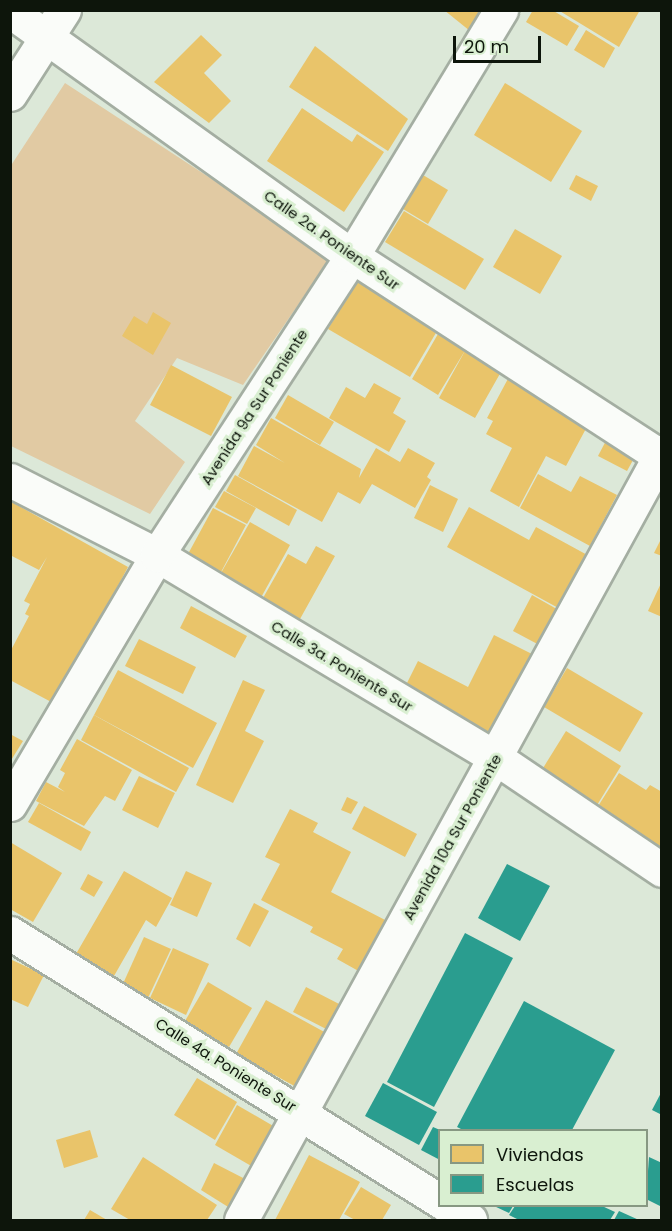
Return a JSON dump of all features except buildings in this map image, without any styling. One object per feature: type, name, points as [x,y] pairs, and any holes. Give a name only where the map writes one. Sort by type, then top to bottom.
[{"type":"street","name":"Avenida 9a Sur Poniente","points":[[10,804],[157,555],[352,256],[501,10]]},
{"type":"street","name":"Calle 2a. Poniente Sur","points":[[10,11],[56,24],[352,256],[661,455]]},
{"type":"street","points":[[10,94],[56,24]]},
{"type":"street","name":"Avenida 10a Sur Poniente","points":[[241,1221],[661,455]]},
{"type":"street","name":"Calle 3a. Poniente Sur","points":[[10,480],[157,555],[496,758],[662,870]]},
{"type":"street","name":"Calle 4a. Poniente Sur","points":[[10,933],[300,1111],[438,1200]]},
{"type":"street","points":[[449,1207],[470,1221]]},
{"type":"shaded area","points":[[65,83],[331,257],[243,385],[177,358],[135,421],[185,462],[150,514],[11,446],[10,167]]}]
